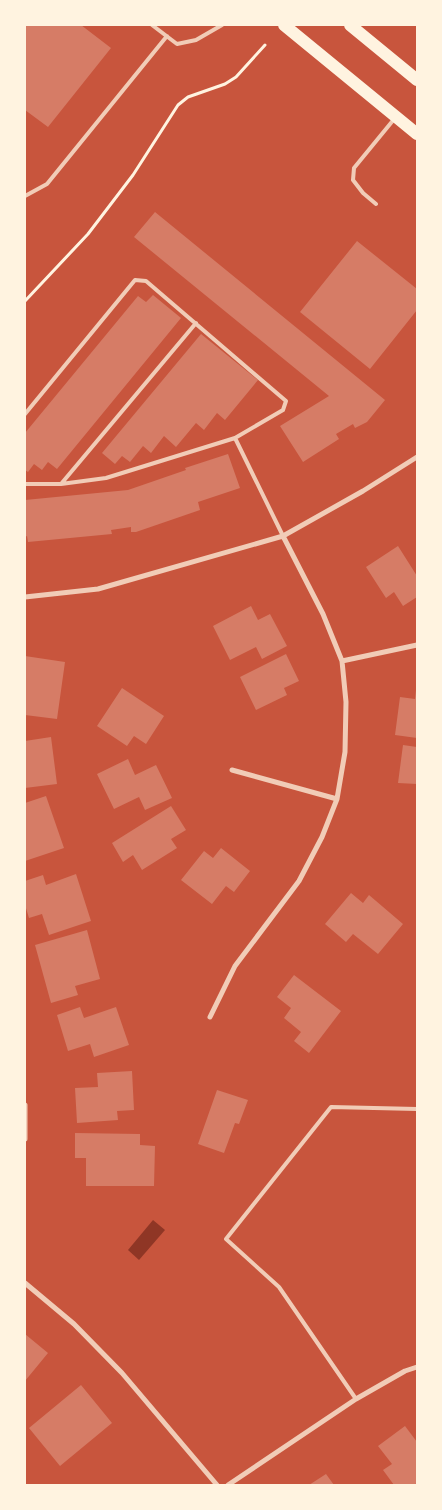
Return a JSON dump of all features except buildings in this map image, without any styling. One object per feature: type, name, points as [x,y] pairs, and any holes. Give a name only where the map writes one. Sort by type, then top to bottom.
[{"type":"main road","points":[[284,25],[417,134]]},
{"type":"main road","points":[[350,25],[417,80]]},
{"type":"street","points":[[25,597],[98,589],[283,536],[363,491],[417,457]]},
{"type":"street","points":[[210,1016],[235,966],[300,881],[322,837],[337,799],[345,744],[346,702],[342,661],[323,614],[283,536]]},
{"type":"street","points":[[342,661],[417,646]]},
{"type":"street","points":[[232,770],[337,799]]},
{"type":"street","points":[[25,1105],[25,1139]]},
{"type":"street","points":[[25,1283],[74,1324],[122,1373],[217,1485]]},
{"type":"street","points":[[228,1485],[356,1399],[417,1366]]},
{"type":"lane","points":[[152,25],[177,44],[196,40],[222,25]]},
{"type":"lane","points":[[25,196],[47,184],[167,36]]},
{"type":"lane","points":[[376,204],[363,193],[353,180],[354,168],[396,116]]},
{"type":"lane","points":[[25,414],[135,280],[146,281],[286,401],[283,410],[235,438],[106,478],[62,484],[25,484]]},
{"type":"lane","points":[[62,484],[196,323]]},
{"type":"lane","points":[[235,438],[283,536]]},
{"type":"lane","points":[[356,1399],[279,1288],[226,1239],[331,1107],[417,1109]]},
{"type":"path","points":[[25,301],[88,234],[133,175],[178,105],[188,96],[225,84],[236,77],[264,45]]},
{"type":"shaded area","points":[[153,1220],[165,1230],[139,1260],[128,1250]]}]
